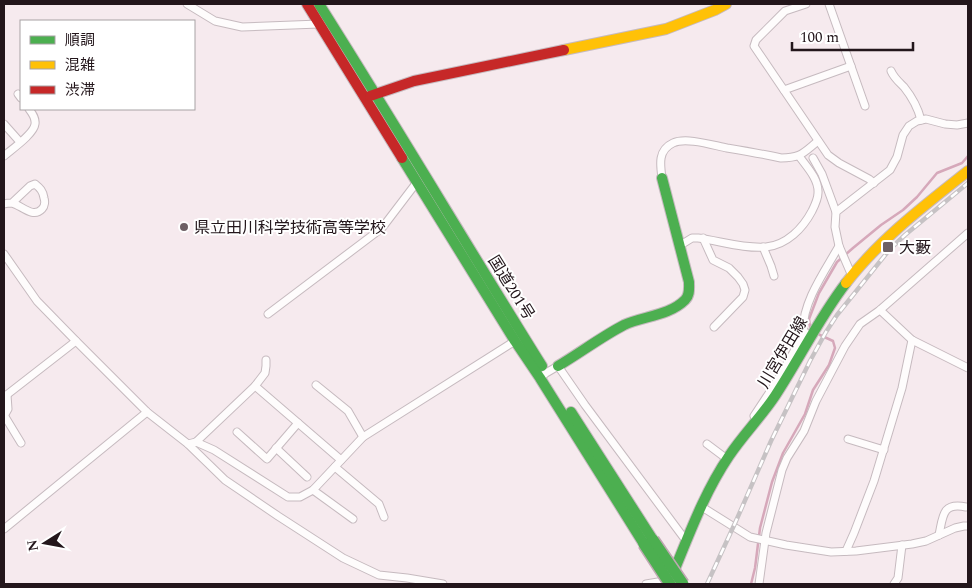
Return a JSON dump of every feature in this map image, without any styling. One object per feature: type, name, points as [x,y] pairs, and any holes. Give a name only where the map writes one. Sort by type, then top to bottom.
[{"type":"main road","name":"国道201号","points":[[307,4],[319,24],[370,95],[454,224],[543,375],[648,542],[670,583]]},
{"type":"main road","name":"国道201号","points":[[319,4],[417,182],[516,341],[543,375]]},
{"type":"main road","points":[[370,95],[414,81],[666,29],[726,4]]},
{"type":"main road","name":"川宮伊田線","points":[[670,583],[708,491],[727,459],[774,398],[798,359],[807,333],[868,257],[910,216],[968,171]]},
{"type":"main road","points":[[558,366],[621,327],[637,320],[657,315],[687,299],[690,290],[689,282],[662,178]]},
{"type":"main road","name":"国道201号","points":[[648,542],[683,584]]},
{"type":"street","points":[[187,4],[215,21],[242,27],[319,24]]},
{"type":"street","points":[[806,4],[785,11],[756,40],[754,46],[828,154],[839,163],[874,183]]},
{"type":"street","points":[[830,4],[865,106]]},
{"type":"street","points":[[784,90],[851,66]]},
{"type":"street","points":[[891,71],[919,110],[921,120]]},
{"type":"street","points":[[4,156],[32,132],[35,125],[33,114],[30,110]]},
{"type":"street","points":[[836,212],[890,170],[898,157],[903,135],[909,126],[926,119],[945,124],[958,125],[968,123]]},
{"type":"street","points":[[4,124],[20,142]]},
{"type":"street","points":[[662,178],[660,158],[666,148],[673,143],[682,141],[710,144],[781,158],[793,158],[799,156],[818,141]]},
{"type":"street","points":[[679,246],[692,238],[703,238],[755,248],[763,247],[781,243],[799,230],[806,222],[816,203],[819,192],[816,180],[799,156]]},
{"type":"street","points":[[813,158],[822,174],[836,212],[835,227],[839,246],[852,276]]},
{"type":"street","points":[[268,314],[382,228],[417,182]]},
{"type":"street","points":[[4,204],[12,203],[30,212],[38,212],[43,209],[45,202],[44,194],[35,184],[30,186],[12,203]]},
{"type":"street","points":[[759,584],[764,540],[782,470],[787,458],[804,431],[816,401],[845,346],[860,324],[880,310],[968,234]]},
{"type":"street","points":[[703,238],[713,260],[730,268],[743,284],[744,290],[743,297],[714,327]]},
{"type":"street","points":[[807,333],[805,312],[811,297],[839,246]]},
{"type":"street","points":[[763,247],[774,276]]},
{"type":"street","points":[[4,254],[37,301],[76,341],[148,412],[192,443],[225,480],[343,558],[379,576],[405,581],[443,584]]},
{"type":"street","points":[[880,310],[912,340],[968,368]]},
{"type":"street","points":[[846,551],[874,481],[884,450],[902,388],[912,340]]},
{"type":"street","points":[[21,443],[4,416],[8,409],[5,396],[76,341]]},
{"type":"street","points":[[192,443],[214,450],[288,497],[300,497],[313,490],[362,437],[516,341]]},
{"type":"street","points":[[192,443],[255,386],[264,374],[266,360]]},
{"type":"street","points":[[543,375],[558,366],[687,542]]},
{"type":"street","points":[[316,385],[348,411],[362,437]]},
{"type":"street","points":[[255,386],[341,460]]},
{"type":"street","points":[[4,529],[148,412]]},
{"type":"street","points":[[237,432],[267,458],[298,423]]},
{"type":"street","points":[[848,439],[884,450]]},
{"type":"street","points":[[707,444],[727,459]]},
{"type":"street","points":[[276,448],[307,477]]},
{"type":"street","points":[[335,467],[379,504],[384,517]]},
{"type":"street","points":[[313,490],[354,519]]},
{"type":"street","points":[[939,535],[944,512],[956,505],[966,507]]},
{"type":"street","points":[[702,507],[750,537],[832,552],[912,544],[926,541],[955,528],[968,526]]},
{"type":"street","points":[[894,584],[898,578],[902,545]]},
{"type":"street","points":[[646,584],[670,583]]},
{"type":"waterway","points":[[812,328],[810,327],[809,319],[819,293],[837,262],[881,225],[903,210],[917,197],[937,173],[962,163],[968,156]]},
{"type":"waterway","points":[[751,584],[760,528],[772,482],[783,453],[805,414],[813,390],[829,365],[835,348],[833,341],[816,332]]},
{"type":"railway","points":[[707,584],[771,441],[810,361],[837,315],[890,249],[968,183]]},
{"type":"traffic: fast","points":[[319,4],[542,366]]},
{"type":"traffic: fast","points":[[402,158],[644,544]]},
{"type":"traffic: fast","points":[[558,366],[624,325],[664,313],[679,305],[688,296],[689,282],[662,178]]},
{"type":"traffic: fast","points":[[672,576],[698,514],[720,470],[734,448],[775,396],[827,310],[846,283]]},
{"type":"traffic: fast","points":[[571,412],[653,540]]},
{"type":"traffic: fast","points":[[653,540],[683,584]]},
{"type":"traffic: fast","points":[[644,544],[670,584]]},
{"type":"traffic: slow","points":[[564,50],[666,29],[726,4]]},
{"type":"traffic: slow","points":[[846,283],[888,237],[968,171]]},
{"type":"traffic: jam","points":[[307,4],[402,158]]},
{"type":"traffic: jam","points":[[370,96],[414,81],[564,50]]},
{"type":"place","name":"県立田川科学技術高等学校","points":[[184,227]]},
{"type":"place","name":"大藪","points":[[888,247]]}]
